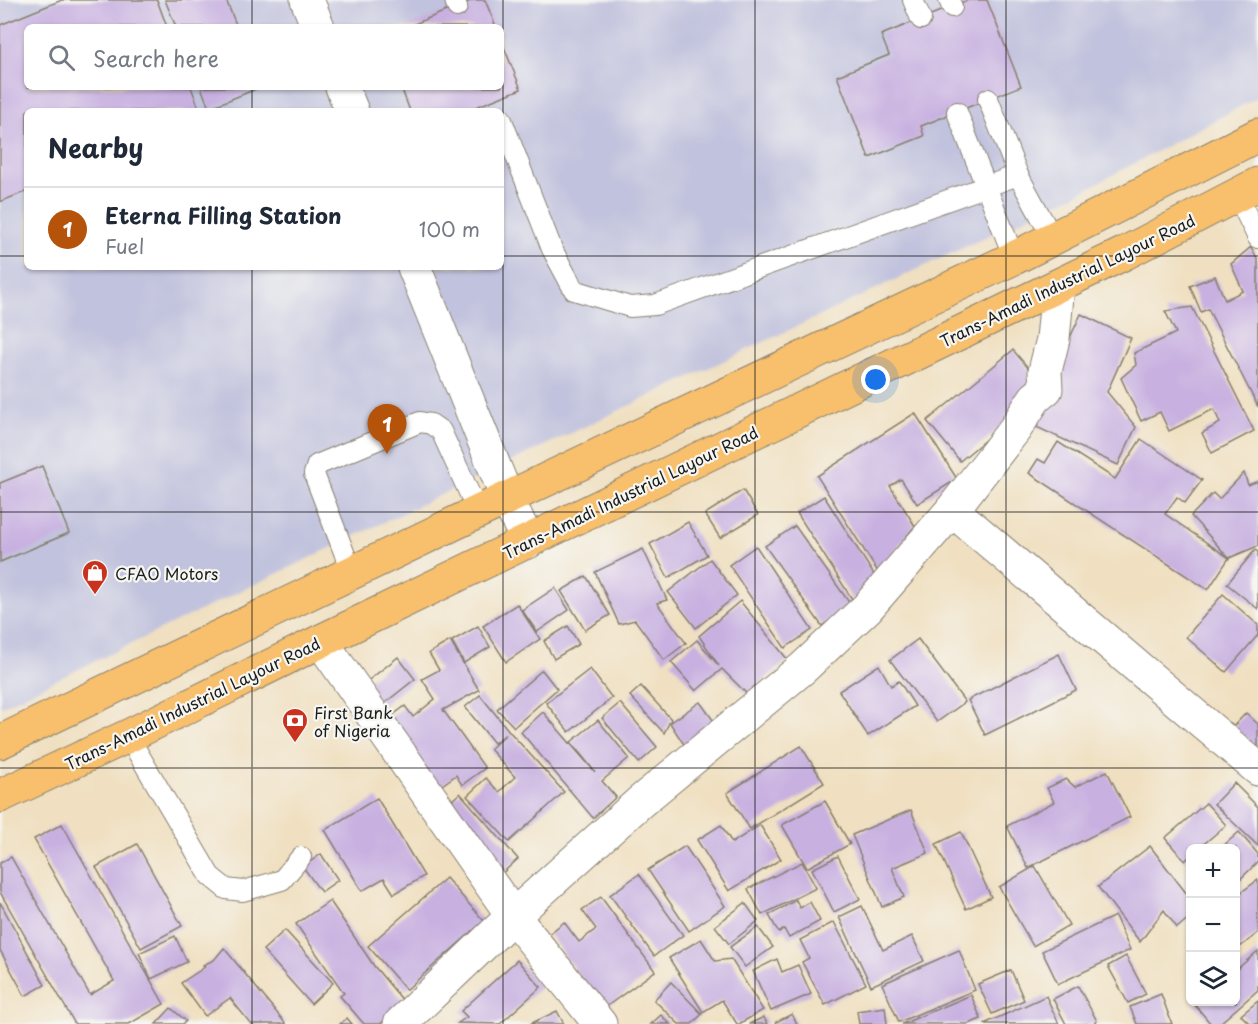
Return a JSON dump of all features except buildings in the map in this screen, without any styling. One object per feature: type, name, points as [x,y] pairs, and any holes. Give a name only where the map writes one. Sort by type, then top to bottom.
[{"type":"main road","points":[[0,742],[507,498],[1014,258],[1258,135]]},
{"type":"main road","name":"Trans-Amadi Industrial Layour Road","points":[[0,796],[1058,286],[1248,190]]},
{"type":"street","points":[[307,0],[317,24]]},
{"type":"street","points":[[343,90],[351,108]]},
{"type":"street","points":[[415,270],[507,498],[528,542]]},
{"type":"street","points":[[400,1024],[513,916],[640,802],[803,668],[867,608],[952,510],[1015,429],[1035,398],[1046,389],[1045,371],[1053,339],[1058,286]]},
{"type":"street","points":[[952,510],[1258,769]]},
{"type":"street","points":[[321,641],[513,916],[600,1024]]},
{"type":"lane","points":[[913,0],[921,19]]},
{"type":"lane","points":[[988,99],[1018,175],[1053,238]]},
{"type":"lane","points":[[957,112],[1014,258]]},
{"type":"lane","points":[[504,125],[552,249],[574,290],[630,307],[655,305],[1018,175]]},
{"type":"lane","points":[[1248,190],[1258,238]]},
{"type":"lane","points":[[352,573],[315,474],[317,465],[420,422],[432,424],[441,431],[478,512]]},
{"type":"lane","points":[[128,736],[210,876],[226,889],[243,891],[282,880],[301,857]]},
{"type":"shaded area","points":[[0,0],[1258,0],[1258,97],[1081,192],[455,488],[0,707]]},
{"type":"place","name":"Eterna Filling Station","points":[[387,454]]},
{"type":"place","name":"CFAO Motors","points":[[95,596]]},
{"type":"place","name":"First Bank of Nigeria","points":[[295,744]]}]
